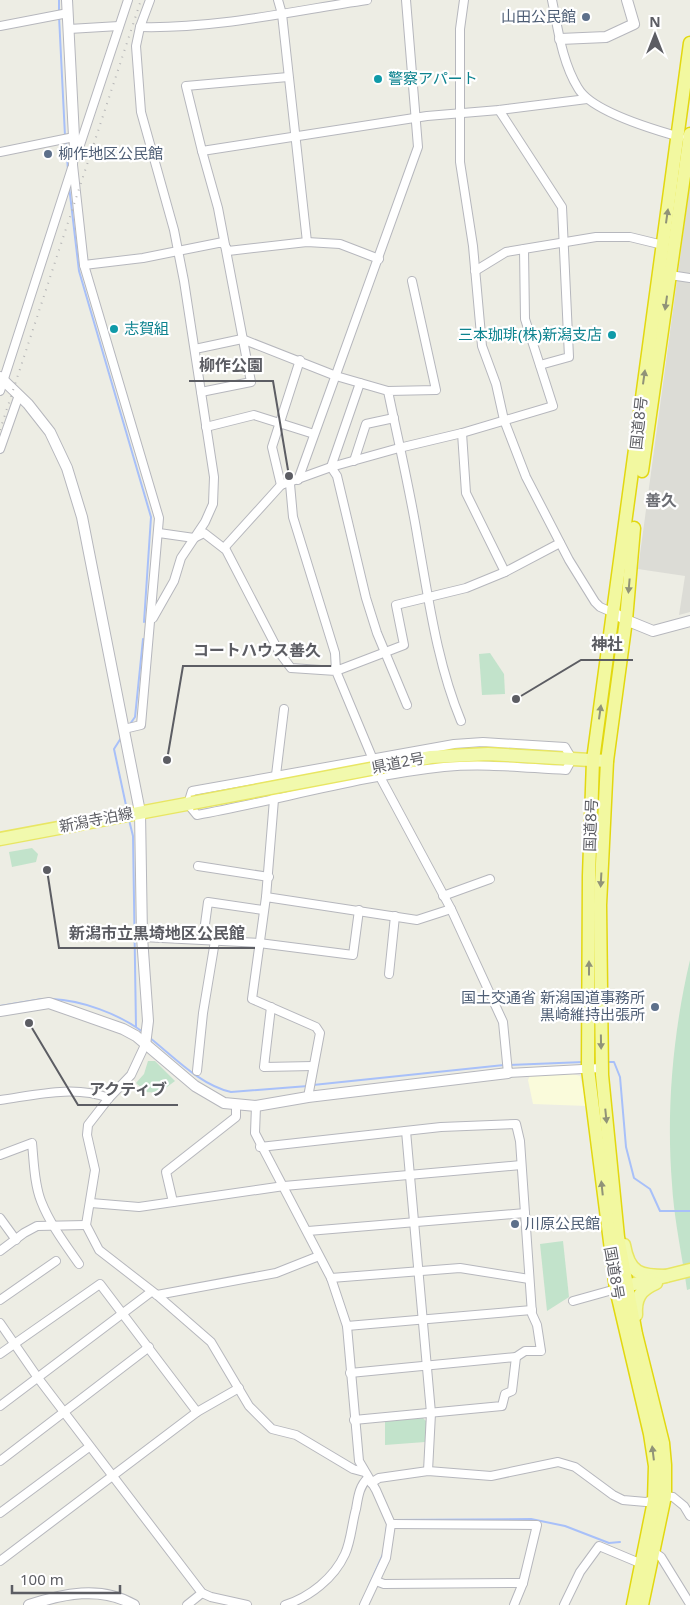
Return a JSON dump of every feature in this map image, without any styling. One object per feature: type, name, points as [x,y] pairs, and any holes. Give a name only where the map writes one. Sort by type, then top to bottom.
[{"type":"highway","name":"国道8号","points":[[642,1605],[654,1552],[660,1499],[663,1443],[634,1328],[621,1287],[602,1068],[600,905],[607,761],[626,620],[632,543],[670,275],[687,176],[686,136],[690,43]]},
{"type":"highway","name":"国道8号","points":[[632,1605],[660,1499],[652,1447],[621,1287],[588,1069],[589,876],[593,760],[663,245],[686,136]]},
{"type":"main road","name":"県道2号","points":[[190,804],[431,757],[488,754],[607,761]]},
{"type":"main road","name":"新潟寺泊線","points":[[0,839],[190,804]]},
{"type":"main road","points":[[616,1220],[622,1228],[625,1249],[631,1266],[644,1276],[666,1276]]},
{"type":"main road","points":[[621,1287],[686,1271]]},
{"type":"main road","points":[[634,1328],[637,1324],[635,1305],[638,1296],[648,1286],[666,1276]]},
{"type":"street","points":[[68,0],[74,164],[84,265],[159,518],[152,619],[141,725],[124,729]]},
{"type":"street","points":[[0,391],[2,379],[128,0]]},
{"type":"street","points":[[150,0],[140,27],[136,46],[141,112],[174,230],[196,349],[214,477],[213,504],[205,522],[181,558],[174,581],[152,619]]},
{"type":"street","points":[[278,0],[282,14],[306,242]]},
{"type":"street","points":[[140,27],[166,28],[282,14],[367,0]]},
{"type":"street","points":[[298,480],[418,147],[406,0]]},
{"type":"street","points":[[464,0],[460,28],[460,162],[475,271],[482,346],[496,384],[504,420],[526,477],[560,543],[595,602],[600,607],[653,631],[690,621]]},
{"type":"street","points":[[552,0],[566,63],[578,89],[587,99],[619,117],[686,136]]},
{"type":"street","points":[[560,39],[606,37],[634,24],[628,0]]},
{"type":"street","points":[[0,26],[68,13]]},
{"type":"street","points":[[69,28],[119,26]]},
{"type":"street","points":[[201,392],[251,382],[218,208],[186,86],[288,77]]},
{"type":"street","points":[[202,152],[416,117],[499,110],[587,99]]},
{"type":"street","points":[[499,110],[562,207],[569,357],[540,365]]},
{"type":"street","points":[[0,152],[74,138]]},
{"type":"street","points":[[475,271],[506,252],[613,236],[663,245]]},
{"type":"street","points":[[223,242],[228,251],[306,242],[340,244],[379,259]]},
{"type":"street","points":[[84,265],[223,242]]},
{"type":"street","points":[[224,548],[286,484],[331,467],[462,433],[553,406],[525,319],[524,250]]},
{"type":"street","points":[[670,275],[690,278]]},
{"type":"street","points":[[196,349],[242,340],[300,360],[336,376],[388,391],[436,390],[412,281]]},
{"type":"street","points":[[300,360],[278,421],[272,447],[286,484],[293,517],[335,653],[336,672],[380,777],[450,909],[503,1022],[508,1074]]},
{"type":"street","points":[[2,379],[19,395],[50,432],[67,468],[82,517],[140,812],[142,936],[148,1021],[144,1045],[132,1074],[109,1098],[88,1125],[87,1135],[95,1170],[92,1203],[86,1225],[99,1250],[211,1342],[249,1406],[272,1429],[296,1436],[367,1477],[379,1478],[428,1471],[491,1476],[558,1462],[575,1467],[613,1495],[623,1500],[660,1499],[679,1501],[690,1516]]},
{"type":"street","points":[[331,467],[360,383]]},
{"type":"street","points":[[388,391],[418,538],[427,597],[447,688],[461,721]]},
{"type":"street","points":[[0,449],[19,395]]},
{"type":"street","points":[[206,427],[254,414],[314,434]]},
{"type":"street","points":[[354,461],[366,424],[394,418]]},
{"type":"street","points":[[462,433],[466,493],[505,572]]},
{"type":"street","points":[[331,467],[337,476],[366,598],[385,652],[407,705]]},
{"type":"street","points":[[159,533],[194,538],[204,533],[224,548],[278,652],[291,668],[336,672],[404,645],[396,605],[466,588],[505,572],[560,543]]},
{"type":"street","points":[[284,709],[276,775],[269,877],[252,999],[316,1027],[320,1034],[308,1097]]},
{"type":"street","points":[[483,742],[565,747],[572,759],[566,770],[485,765],[444,767],[380,777],[197,815],[190,804],[192,791],[454,744],[483,742]]},
{"type":"street","points":[[198,866],[269,877]]},
{"type":"street","points":[[443,896],[490,879]]},
{"type":"street","points":[[266,898],[359,910],[417,920],[450,909]]},
{"type":"street","points":[[203,939],[208,902],[263,910]]},
{"type":"street","points":[[142,936],[259,943],[353,955],[359,910]]},
{"type":"street","points":[[389,974],[395,916]]},
{"type":"street","points":[[197,1071],[203,1013],[215,941]]},
{"type":"street","points":[[0,1011],[49,1003],[123,1029],[136,1036],[144,1045],[195,1086],[224,1103],[256,1106],[308,1097],[508,1074],[602,1068]]},
{"type":"street","points":[[271,1007],[264,1067],[313,1066]]},
{"type":"street","points":[[0,1100],[70,1091],[91,1092],[109,1098]]},
{"type":"street","points":[[173,1202],[166,1172],[236,1117],[236,1104]]},
{"type":"street","points":[[256,1106],[255,1134],[260,1147],[284,1186],[331,1278],[346,1326],[359,1461],[390,1524],[388,1550],[364,1605]]},
{"type":"street","points":[[260,1147],[441,1127],[516,1124],[532,1310],[537,1325],[541,1351],[525,1351],[516,1357],[350,1373]]},
{"type":"street","points":[[406,1131],[431,1413],[428,1471]]},
{"type":"street","points":[[0,1154],[32,1143],[34,1174],[40,1199],[53,1226],[79,1264]]},
{"type":"street","points":[[92,1203],[139,1207],[284,1186],[521,1165]]},
{"type":"street","points":[[308,1231],[524,1213]]},
{"type":"street","points":[[0,1218],[16,1240]]},
{"type":"street","points":[[0,1252],[37,1226],[86,1225]]},
{"type":"street","points":[[0,1406],[154,1294],[276,1273],[319,1256]]},
{"type":"street","points":[[0,1300],[56,1260]]},
{"type":"street","points":[[331,1278],[460,1268],[529,1279]]},
{"type":"street","points":[[0,1354],[100,1284],[149,1346],[197,1412]]},
{"type":"street","points":[[573,1301],[621,1287]]},
{"type":"street","points":[[346,1326],[532,1310]]},
{"type":"street","points":[[0,1323],[38,1378],[202,1593],[211,1598],[247,1605]]},
{"type":"street","points":[[0,1461],[149,1346]]},
{"type":"street","points":[[354,1420],[502,1406],[505,1394],[512,1391],[516,1357]]},
{"type":"street","points":[[0,1561],[197,1412],[239,1388]]},
{"type":"street","points":[[0,1513],[90,1446]]},
{"type":"street","points":[[285,1605],[314,1590],[334,1573],[346,1553],[360,1492],[363,1482],[367,1477]]},
{"type":"street","points":[[390,1524],[537,1525],[523,1583],[514,1605]]},
{"type":"street","points":[[564,1605],[580,1572],[599,1546],[642,1564]]},
{"type":"street","points":[[654,1552],[661,1557],[690,1604]]},
{"type":"street","points":[[376,1581],[384,1584],[523,1583]]},
{"type":"street","points":[[29,1605],[72,1593],[100,1593],[126,1600],[134,1605]]},
{"type":"street","points":[[187,1605],[202,1593]]},
{"type":"shaded area","points":[[690,184],[690,612],[679,615],[685,576],[638,569]]},
{"type":"shaded area","points":[[490,653],[504,674],[505,694],[482,695],[479,654]]},
{"type":"shaded area","points":[[32,848],[38,854],[36,862],[12,867],[9,852]]},
{"type":"shaded area","points":[[690,960],[690,1289],[687,1290],[673,1197],[670,1128],[675,1043]]},
{"type":"shaded area","points":[[148,1061],[155,1061],[175,1081],[159,1093],[146,1092],[136,1083],[144,1074]]},
{"type":"shaded area","points":[[573,1074],[580,1076],[587,1106],[533,1104],[528,1080],[530,1075]]},
{"type":"shaded area","points":[[563,1241],[569,1297],[547,1311],[540,1244]]},
{"type":"shaded area","points":[[423,1418],[427,1422],[425,1442],[385,1445],[385,1421]]},
{"type":"waterway","points":[[59,0],[59,11]]},
{"type":"waterway","points":[[59,16],[65,136]]},
{"type":"waterway","points":[[66,141],[68,171]]},
{"type":"waterway","points":[[69,186],[79,271],[151,517],[144,622]]},
{"type":"waterway","points":[[130,724],[135,717],[143,639]]},
{"type":"waterway","points":[[121,738],[114,749],[127,810]]},
{"type":"waterway","points":[[129,820],[133,836],[136,1027]]},
{"type":"waterway","points":[[0,1006],[42,999]]},
{"type":"waterway","points":[[52,999],[75,1002],[99,1009],[123,1019],[143,1032]]},
{"type":"waterway","points":[[150,1038],[198,1077],[231,1092],[308,1086]]},
{"type":"waterway","points":[[509,1065],[584,1062]]},
{"type":"waterway","points":[[606,1062],[614,1062],[620,1077],[626,1147],[634,1178],[650,1189],[660,1211],[690,1211]]},
{"type":"waterway","points":[[313,1085],[504,1065]]},
{"type":"waterway","points":[[392,1520],[531,1519],[565,1526],[609,1543],[620,1542]]},
{"type":"waterway","points":[[386,1532],[388,1521]]},
{"type":"waterway","points":[[368,1588],[384,1552]]},
{"type":"railway","points":[[0,430],[141,0]]},
{"type":"place","name":"山田公民館","points":[[586,17]]},
{"type":"place","name":"警察アパート","points":[[378,79]]},
{"type":"place","name":"柳作地区公民館","points":[[48,154]]},
{"type":"place","name":"志賀組","points":[[114,329]]},
{"type":"place","name":"三本珈琲(株)新潟支店","points":[[612,335]]},
{"type":"place","name":"柳作公園","points":[[289,476]]},
{"type":"place","name":"神社","points":[[516,699]]},
{"type":"place","name":"コートハウス善久","points":[[167,760]]},
{"type":"place","name":"新潟市立黒埼地区公民館","points":[[47,870]]},
{"type":"place","name":"国土交通省 新潟国道事務所 黒崎維持出張所","points":[[655,1007]]},
{"type":"place","name":"アクティブ","points":[[29,1023]]},
{"type":"place","name":"川原公民館","points":[[515,1224]]},
{"type":"district","name":"善久","points":[[661,500]]}]
